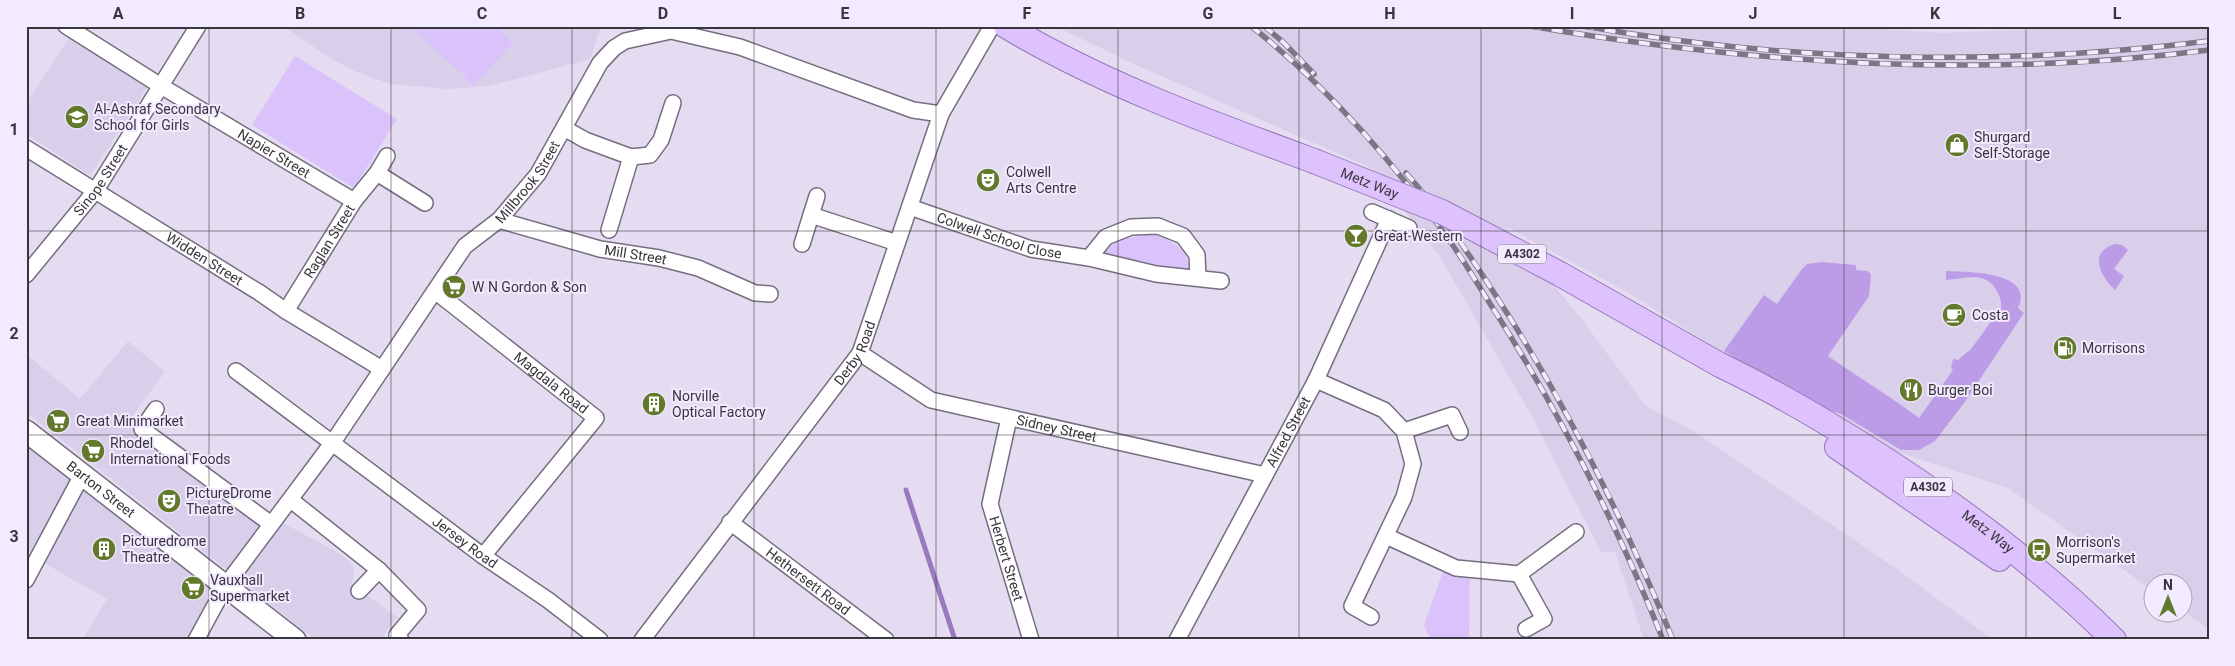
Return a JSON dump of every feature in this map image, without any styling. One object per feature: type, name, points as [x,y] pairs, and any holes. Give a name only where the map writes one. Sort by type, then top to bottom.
[{"type":"main road","name":"Metz Way","points":[[1006,26],[1043,48],[1176,110],[1314,161],[1442,212],[1560,274],[1720,365],[2113,640]]},
{"type":"main road","name":"Barton Street","points":[[26,432],[226,585],[294,640]]},
{"type":"street","name":"Napier Street","points":[[66,26],[161,86],[354,201]]},
{"type":"street","name":"Sinope Street","points":[[26,275],[96,190],[198,26]]},
{"type":"street","name":"Derby Road","points":[[642,640],[860,353],[941,114],[992,26]]},
{"type":"street","name":"Millbrook Street","points":[[196,640],[226,585],[333,442],[465,246],[499,220],[538,174],[600,63],[614,48],[625,41],[671,31],[709,33],[913,110],[941,114]]},
{"type":"street","points":[[564,128],[585,140],[631,157],[650,155],[661,140],[673,104]]},
{"type":"street","name":"Widden Street","points":[[26,148],[260,293],[286,312],[382,369]]},
{"type":"street","name":"Raglan Street","points":[[286,312],[354,201],[377,173],[387,156]]},
{"type":"street","points":[[609,230],[631,157]]},
{"type":"street","points":[[377,173],[426,203]]},
{"type":"street","points":[[802,244],[817,196]]},
{"type":"street","name":"Colwell School Close","points":[[910,207],[1031,249],[1089,258],[1156,274],[1221,281]]},
{"type":"street","points":[[1372,212],[1409,228]]},
{"type":"street","points":[[811,215],[898,243]]},
{"type":"street","name":"Alfred Street","points":[[1177,640],[1316,380],[1389,219]]},
{"type":"street","name":"Mill Street","points":[[499,220],[600,249],[658,258],[698,268],[755,293],[770,294]]},
{"type":"street","points":[[1089,258],[1106,237],[1132,227],[1158,226],[1182,236],[1197,255],[1198,278]]},
{"type":"street","name":"Magdala Road","points":[[435,291],[596,418],[483,556]]},
{"type":"street","name":"Sidney Street","points":[[860,353],[931,400],[1265,475]]},
{"type":"street","name":"Jersey Road","points":[[236,371],[483,556],[548,600],[600,640]]},
{"type":"street","points":[[1316,380],[1384,410],[1404,431],[1413,464],[1404,497],[1352,606],[1371,617]]},
{"type":"street","points":[[156,408],[142,429],[271,524]]},
{"type":"street","points":[[1404,431],[1452,415],[1460,432]]},
{"type":"street","name":"Herbert Street","points":[[1009,418],[990,504],[1031,640]]},
{"type":"street","points":[[26,580],[82,475]]},
{"type":"street","points":[[291,500],[379,570],[418,610],[397,635],[401,640]]},
{"type":"street","name":"Hethersett Road","points":[[730,522],[886,640]]},
{"type":"street","points":[[1386,536],[1456,568],[1519,574],[1576,532]]},
{"type":"street","points":[[359,591],[379,570]]},
{"type":"street","points":[[1519,574],[1544,619],[1526,629]]},
{"type":"shaded area","points":[[283,26],[601,26],[590,59],[490,86],[447,89],[390,84],[354,71],[330,58]]},
{"type":"shaded area","points":[[410,26],[495,26],[513,43],[474,85]]},
{"type":"shaded area","points":[[1055,26],[1844,26],[1943,33],[2095,26],[2209,26],[2209,629],[2192,617],[2192,574],[2142,574],[2142,583],[2008,488],[1894,451],[1852,423],[1760,375],[1627,292],[1505,226],[1580,317],[1646,406],[1690,429],[1897,569],[1993,640],[1644,640],[1615,552],[1601,552],[1535,422],[1439,255],[1371,168],[1136,65]]},
{"type":"shaded area","name":"Al-Ashraf Secondary School for Girls","points":[[70,36],[148,86],[91,174],[86,173],[26,134],[26,104]]},
{"type":"shaded area","points":[[295,56],[397,119],[354,188],[252,125]]},
{"type":"shaded area","points":[[1156,235],[1174,243],[1183,251],[1189,269],[1157,265],[1104,253],[1115,244],[1127,238]]},
{"type":"shaded area","points":[[2115,244],[2122,245],[2128,250],[2114,269],[2124,276],[2115,290],[2101,271],[2099,258],[2107,248]]},
{"type":"shaded area","points":[[1822,262],[1856,265],[1856,270],[1867,271],[1871,274],[1869,296],[1828,356],[1919,418],[1953,370],[1951,368],[1953,359],[1958,360],[1971,349],[2001,308],[1999,295],[1995,288],[1985,279],[1973,277],[1946,280],[1946,271],[1982,273],[1996,276],[2008,280],[2017,287],[2021,296],[2018,308],[2024,313],[1964,403],[1935,441],[1919,450],[1901,450],[1841,414],[1805,402],[1724,351],[1764,295],[1777,304],[1807,264]]},
{"type":"shaded area","points":[[128,341],[165,372],[133,415],[177,442],[270,516],[339,553],[351,563],[354,570],[352,584],[397,617],[383,636],[388,640],[316,640],[26,412],[26,354],[80,399]]},
{"type":"shaded area","points":[[26,437],[218,593],[192,640],[82,640],[107,599],[49,566],[26,548]]},
{"type":"shaded area","points":[[1446,563],[1470,569],[1469,635],[1472,640],[1431,640],[1424,625]]},
{"type":"waterway","points":[[906,490],[955,640]]},
{"type":"railway","points":[[1251,26],[1279,49],[1332,99],[1382,153],[1455,249],[1520,352],[1566,432],[1608,514],[1646,597],[1663,640]]},
{"type":"railway","points":[[1264,26],[1283,42],[1314,74]]},
{"type":"railway","points":[[1530,26],[1698,50],[1868,63],[2039,64],[2124,59],[2209,50]]},
{"type":"railway","points":[[1583,26],[1660,38],[1738,47],[1895,57],[2053,55],[2209,41]]},
{"type":"railway","points":[[1406,173],[1443,218],[1466,250],[1548,381],[1615,508],[1673,640]]},
{"type":"place","name":"Al-Ashraf Secondary School for Girls","points":[[77,117]]},
{"type":"place","name":"Shurgard Self-Storage","points":[[1957,145]]},
{"type":"place","name":"Colwell Arts Centre","points":[[988,180]]},
{"type":"place","name":"Great Western","points":[[1356,236]]},
{"type":"place","name":"W N Gordon & Son","points":[[454,287]]},
{"type":"place","name":"Costa","points":[[1954,315]]},
{"type":"place","name":"Morrisons","points":[[2065,348]]},
{"type":"place","name":"Burger Boi","points":[[1911,390]]},
{"type":"place","name":"Norville Optical Factory","points":[[654,404]]},
{"type":"place","name":"Great Minimarket","points":[[58,421]]},
{"type":"place","name":"Rhodel International Foods","points":[[93,451]]},
{"type":"place","name":"PictureDrome Theatre","points":[[169,501]]},
{"type":"place","name":"Picturedrome Theatre","points":[[104,549]]},
{"type":"place","name":"Morrison's Supermarket","points":[[2039,550]]},
{"type":"place","name":"Vauxhall Supermarket","points":[[193,588]]}]
